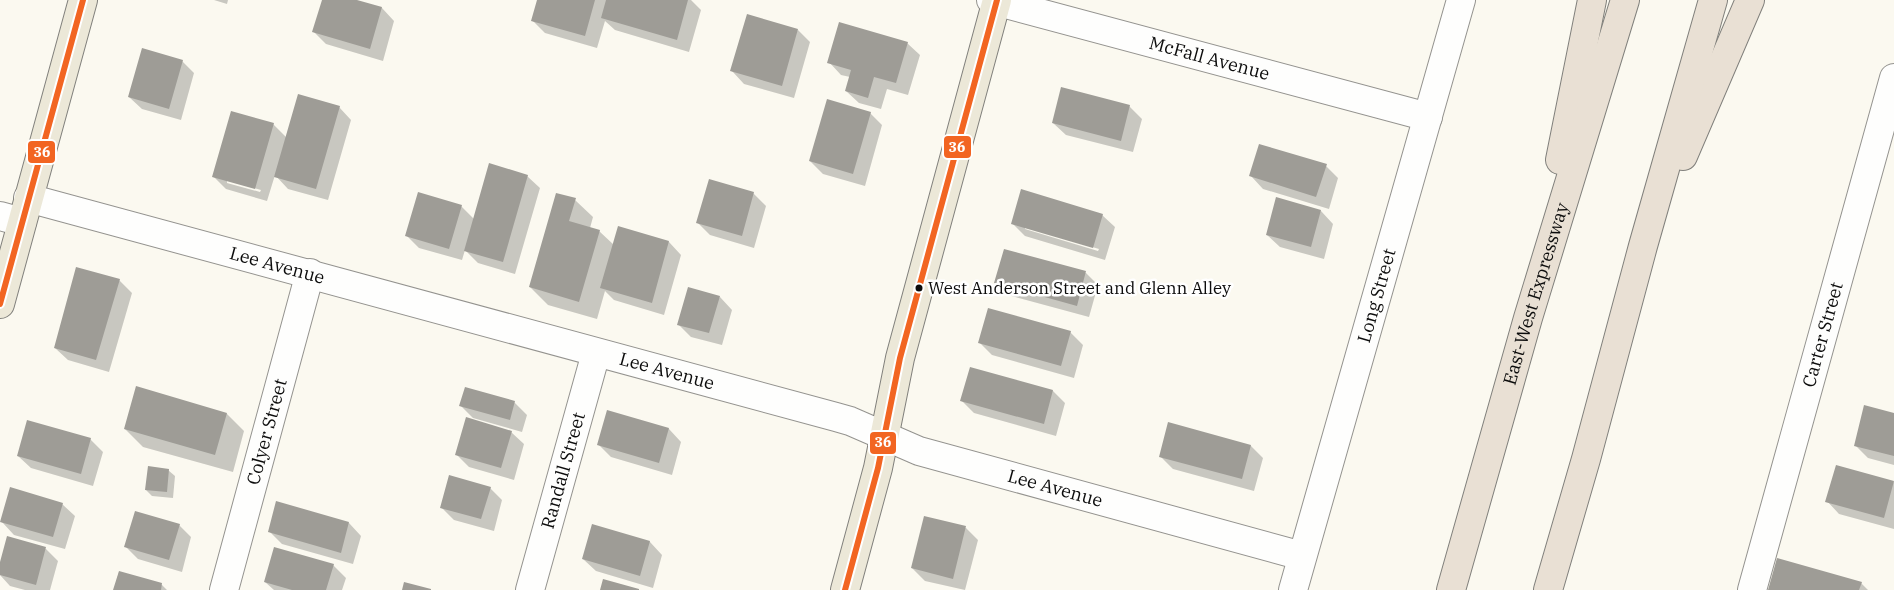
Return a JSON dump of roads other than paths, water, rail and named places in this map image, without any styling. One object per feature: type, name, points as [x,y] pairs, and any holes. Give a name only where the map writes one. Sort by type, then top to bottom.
[{"type":"highway","points":[[1528,318],[1592,0]]},
{"type":"highway","name":"East-West Expressway","points":[[1451,590],[1528,318],[1625,0]]},
{"type":"highway","points":[[1548,590],[1713,0]]},
{"type":"highway","points":[[1643,246],[1721,71],[1750,0]]},
{"type":"main road","points":[[0,304],[17,212],[83,0]]},
{"type":"main road","points":[[845,590],[885,436],[900,358],[995,0]]},
{"type":"street","name":"McFall Avenue","points":[[995,0],[1428,116]]},
{"type":"street","name":"Long Street","points":[[1293,590],[1461,0]]},
{"type":"street","name":"Carter Street","points":[[1752,590],[1894,78]]},
{"type":"street","name":"Lee Avenue","points":[[17,212],[310,273],[596,353],[850,421],[929,453],[1302,556]]},
{"type":"street","name":"Colyer Street","points":[[224,590],[310,273]]},
{"type":"street","name":"Randall Street","points":[[530,590],[596,353]]},
{"type":"place","name":"West Anderson Street and Glenn Alley","points":[[919,288]]}]
